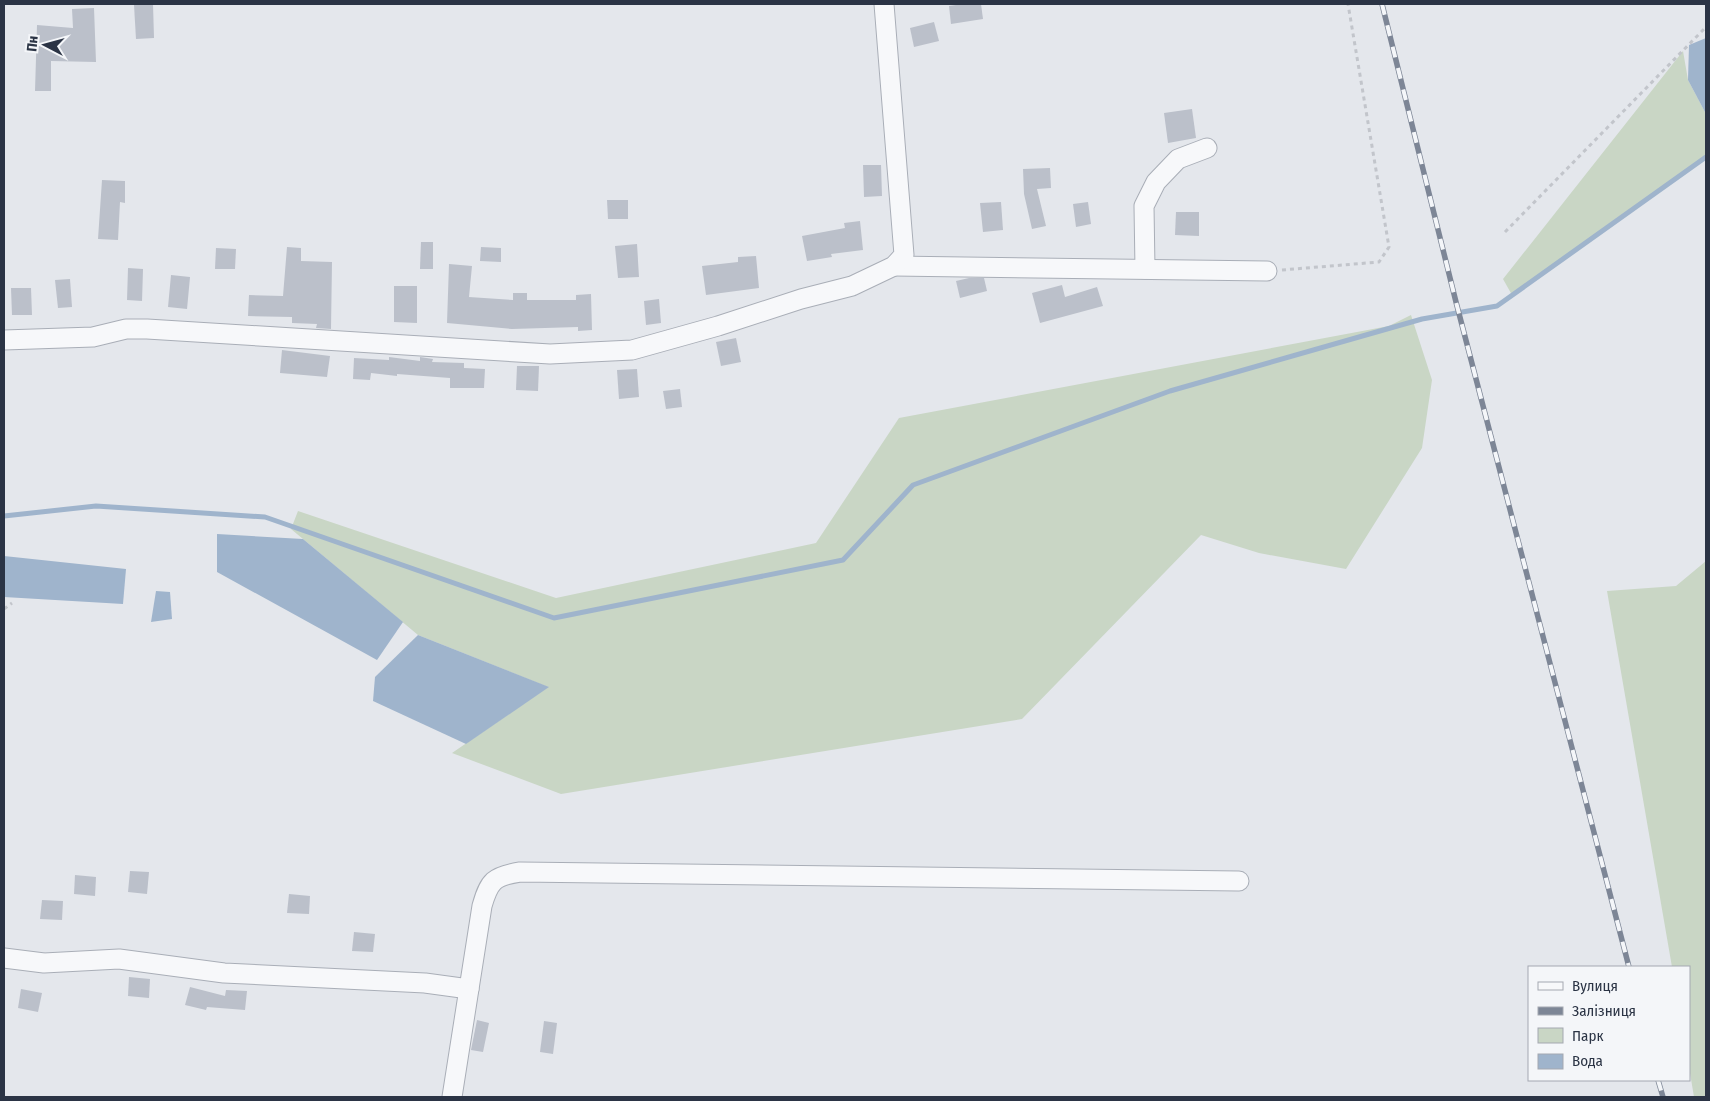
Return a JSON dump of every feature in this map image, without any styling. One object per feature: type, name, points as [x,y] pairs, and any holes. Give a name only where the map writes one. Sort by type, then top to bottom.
[{"type":"street","points":[[4,340],[93,336],[126,329],[147,328],[550,354],[632,350],[718,326],[801,299],[852,286],[894,266],[904,255],[884,4]]},
{"type":"street","points":[[1145,269],[1144,206],[1156,182],[1178,159],[1207,148]]},
{"type":"street","points":[[894,266],[1267,271]]},
{"type":"street","points":[[452,1097],[486,891],[493,880],[520,872],[1239,881]]},
{"type":"street","points":[[4,958],[44,963],[127,960],[224,973],[425,983],[469,989]]},
{"type":"path","points":[[1267,271],[1379,262],[1389,247],[1348,4]]},
{"type":"path","points":[[1505,232],[1706,27]]},
{"type":"path","points":[[4,609],[12,603]]},
{"type":"green space","points":[[1683,51],[1688,80],[1706,114],[1706,155],[1512,295],[1503,279]]},
{"type":"green space","points":[[1411,315],[1432,380],[1422,448],[1346,569],[1259,553],[1201,535],[1022,719],[561,794],[452,753],[548,687],[418,635],[291,529],[298,511],[556,598],[816,543],[899,418],[1389,326]]},
{"type":"green space","points":[[1706,561],[1706,1097],[1694,1097],[1690,1073],[1690,966],[1672,966],[1607,591],[1676,586]]},
{"type":"water","points":[[1706,38],[1706,114],[1688,80],[1689,45]]},
{"type":"water","points":[[217,534],[303,539],[403,622],[377,660],[217,572]]},
{"type":"water","points":[[4,556],[126,569],[123,604],[4,597]]},
{"type":"water","points":[[156,591],[170,592],[172,619],[151,622]]},
{"type":"water","points":[[418,635],[549,687],[466,744],[373,701],[375,677]]},
{"type":"building","points":[[153,4],[154,38],[136,39],[134,5]]},
{"type":"building","points":[[981,4],[983,19],[951,24],[949,6]]},
{"type":"building","points":[[94,8],[96,62],[51,61],[51,91],[35,91],[37,25],[73,28],[72,9]]},
{"type":"building","points":[[934,22],[939,41],[914,47],[910,28]]},
{"type":"building","points":[[1192,109],[1196,138],[1168,143],[1164,113]]},
{"type":"building","points":[[863,165],[881,165],[882,196],[864,197]]},
{"type":"building","points":[[1050,168],[1051,188],[1037,189],[1046,226],[1032,229],[1024,194],[1023,169]]},
{"type":"building","points":[[102,180],[125,181],[125,203],[120,202],[118,240],[98,239]]},
{"type":"building","points":[[607,200],[628,200],[628,219],[608,219]]},
{"type":"building","points":[[1001,202],[1003,230],[983,232],[980,203]]},
{"type":"building","points":[[1088,202],[1091,224],[1076,227],[1073,204]]},
{"type":"building","points":[[1176,212],[1199,212],[1199,236],[1175,235]]},
{"type":"building","points":[[860,221],[863,250],[831,254],[832,257],[807,261],[802,236],[845,228],[844,223]]},
{"type":"building","points":[[421,242],[433,242],[433,269],[420,269]]},
{"type":"building","points":[[637,244],[639,277],[618,278],[615,246]]},
{"type":"building","points":[[287,247],[301,248],[301,261],[332,262],[331,329],[316,328],[317,324],[292,323],[292,317],[248,316],[249,295],[283,296]]},
{"type":"building","points":[[481,247],[501,248],[501,262],[480,261]]},
{"type":"building","points":[[216,248],[236,249],[235,269],[215,269]]},
{"type":"building","points":[[756,256],[759,288],[706,295],[702,266],[738,262],[738,257]]},
{"type":"building","points":[[449,264],[472,266],[469,297],[513,300],[513,293],[527,293],[527,300],[576,300],[576,295],[591,294],[592,330],[578,331],[578,327],[512,329],[447,323]]},
{"type":"building","points":[[128,268],[143,269],[142,301],[127,300]]},
{"type":"building","points":[[171,275],[190,277],[187,309],[168,307]]},
{"type":"building","points":[[969,278],[984,278],[987,291],[960,298],[956,281]]},
{"type":"building","points":[[70,279],[72,307],[58,308],[55,280]]},
{"type":"building","points":[[1062,285],[1065,297],[1097,287],[1103,306],[1040,323],[1032,293]]},
{"type":"building","points":[[394,286],[417,286],[417,323],[394,322]]},
{"type":"building","points":[[11,288],[31,288],[32,315],[12,315]]},
{"type":"building","points":[[659,299],[661,323],[646,325],[644,301]]},
{"type":"building","points":[[736,338],[741,362],[721,366],[716,342]]},
{"type":"building","points":[[282,350],[330,356],[327,377],[280,373]]},
{"type":"building","points":[[389,357],[420,361],[420,357],[433,359],[432,362],[464,363],[464,368],[485,369],[484,388],[450,388],[450,378],[397,374],[397,376],[371,373],[370,380],[353,379],[354,358],[389,360]]},
{"type":"building","points":[[517,366],[539,366],[538,391],[516,390]]},
{"type":"building","points":[[637,369],[639,397],[619,399],[617,370]]},
{"type":"building","points":[[680,389],[682,407],[666,409],[663,391]]},
{"type":"building","points":[[130,871],[149,872],[147,894],[128,892]]},
{"type":"building","points":[[75,875],[96,877],[95,896],[74,894]]},
{"type":"building","points":[[289,894],[310,896],[309,914],[287,913]]},
{"type":"building","points":[[42,900],[63,901],[62,920],[40,919]]},
{"type":"building","points":[[354,932],[375,934],[373,952],[352,951]]},
{"type":"building","points":[[129,977],[150,979],[149,998],[128,996]]},
{"type":"building","points":[[190,987],[225,996],[226,990],[247,991],[245,1010],[207,1007],[206,1010],[185,1005]]},
{"type":"building","points":[[21,989],[42,993],[38,1012],[18,1008]]},
{"type":"building","points":[[477,1020],[489,1023],[483,1052],[471,1050]]},
{"type":"building","points":[[544,1021],[557,1023],[553,1054],[540,1052]]},
{"type":"waterway","points":[[4,516],[96,506],[265,517],[554,618],[843,560],[913,485],[1170,391],[1422,319],[1497,306],[1706,157]]},
{"type":"railway","points":[[1382,4],[1456,302],[1629,966]]},
{"type":"railway","points":[[1658,1081],[1663,1097]]}]
